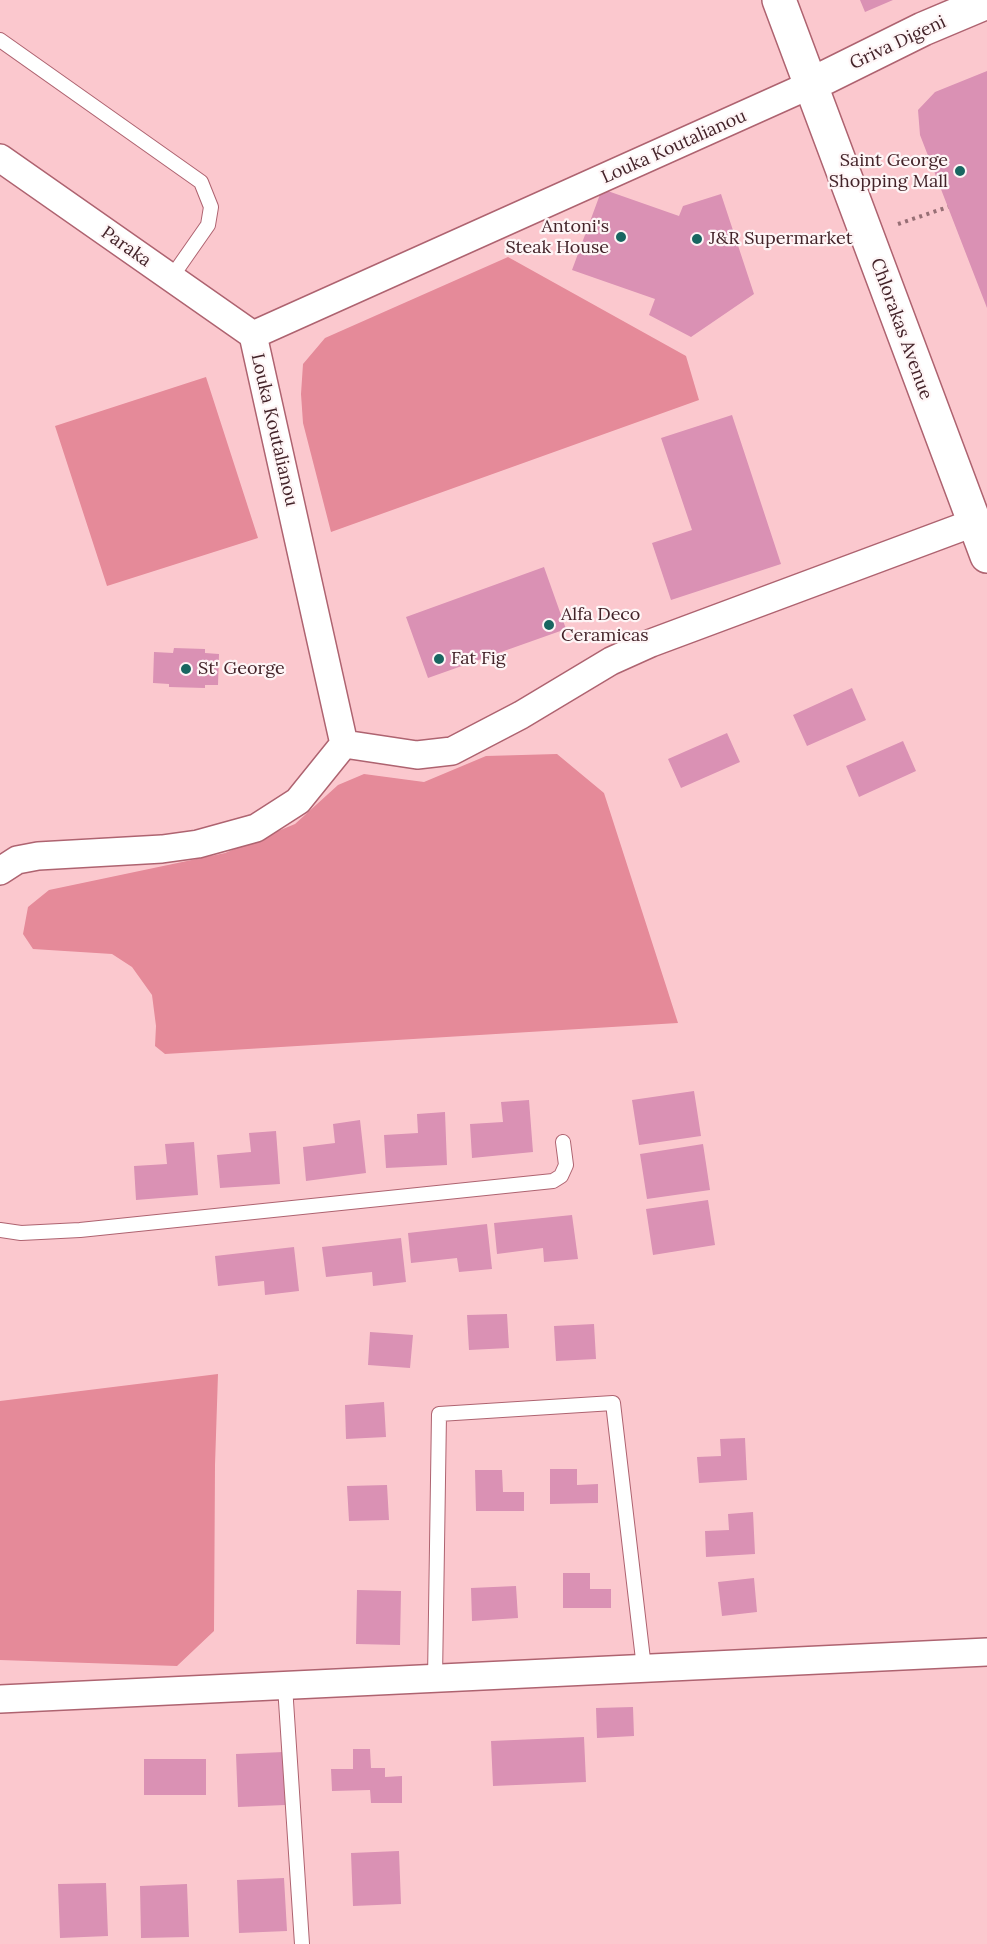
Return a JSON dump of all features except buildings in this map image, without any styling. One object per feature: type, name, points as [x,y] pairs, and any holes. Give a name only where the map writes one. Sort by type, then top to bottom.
[{"type":"main road","name":"Chlorakas Avenue","points":[[779,0],[987,556]]},
{"type":"main road","name":"Griva Digeni","points":[[810,85],[923,29],[987,2]]},
{"type":"street","name":"Louka Koutalianou","points":[[344,744],[253,334],[810,85]]},
{"type":"street","name":"Paraka","points":[[0,158],[253,334]]},
{"type":"street","points":[[0,871],[17,860],[38,855],[162,849],[198,844],[256,828],[298,801],[344,744],[417,755],[452,751],[521,715],[611,661],[651,643],[974,523]]},
{"type":"street","points":[[0,1699],[987,1652]]},
{"type":"lane","points":[[0,39],[201,182],[211,207],[208,225],[171,278]]},
{"type":"lane","points":[[0,1230],[21,1233],[111,1228],[553,1181],[561,1176],[566,1165],[563,1142]]},
{"type":"lane","points":[[435,1678],[439,1414],[613,1403],[644,1668]]},
{"type":"lane","points":[[285,1686],[302,1944]]},
{"type":"path","points":[[866,235],[948,207]]},
{"type":"shaded area","points":[[508,257],[686,356],[699,400],[331,532],[303,423],[301,394],[303,364],[325,338]]},
{"type":"shaded area","points":[[206,377],[258,538],[107,586],[55,426]]},
{"type":"shaded area","points":[[557,754],[604,793],[678,1023],[165,1054],[155,1046],[156,1026],[152,995],[132,967],[112,954],[33,949],[23,934],[28,907],[49,890],[225,853],[295,824],[338,785],[364,774],[424,782],[486,756]]},
{"type":"shaded area","points":[[218,1374],[214,1631],[177,1666],[0,1660],[0,1401]]},
{"type":"place","name":"Saint George Shopping Mall","points":[[960,171]]},
{"type":"place","name":"Antoni's Steak House","points":[[621,237]]},
{"type":"place","name":"J&R Supermarket","points":[[697,239]]},
{"type":"place","name":"Alfa Deco Ceramicas","points":[[549,625]]},
{"type":"place","name":"Fat Fig","points":[[439,659]]},
{"type":"place","name":"St' George","points":[[186,669]]}]
